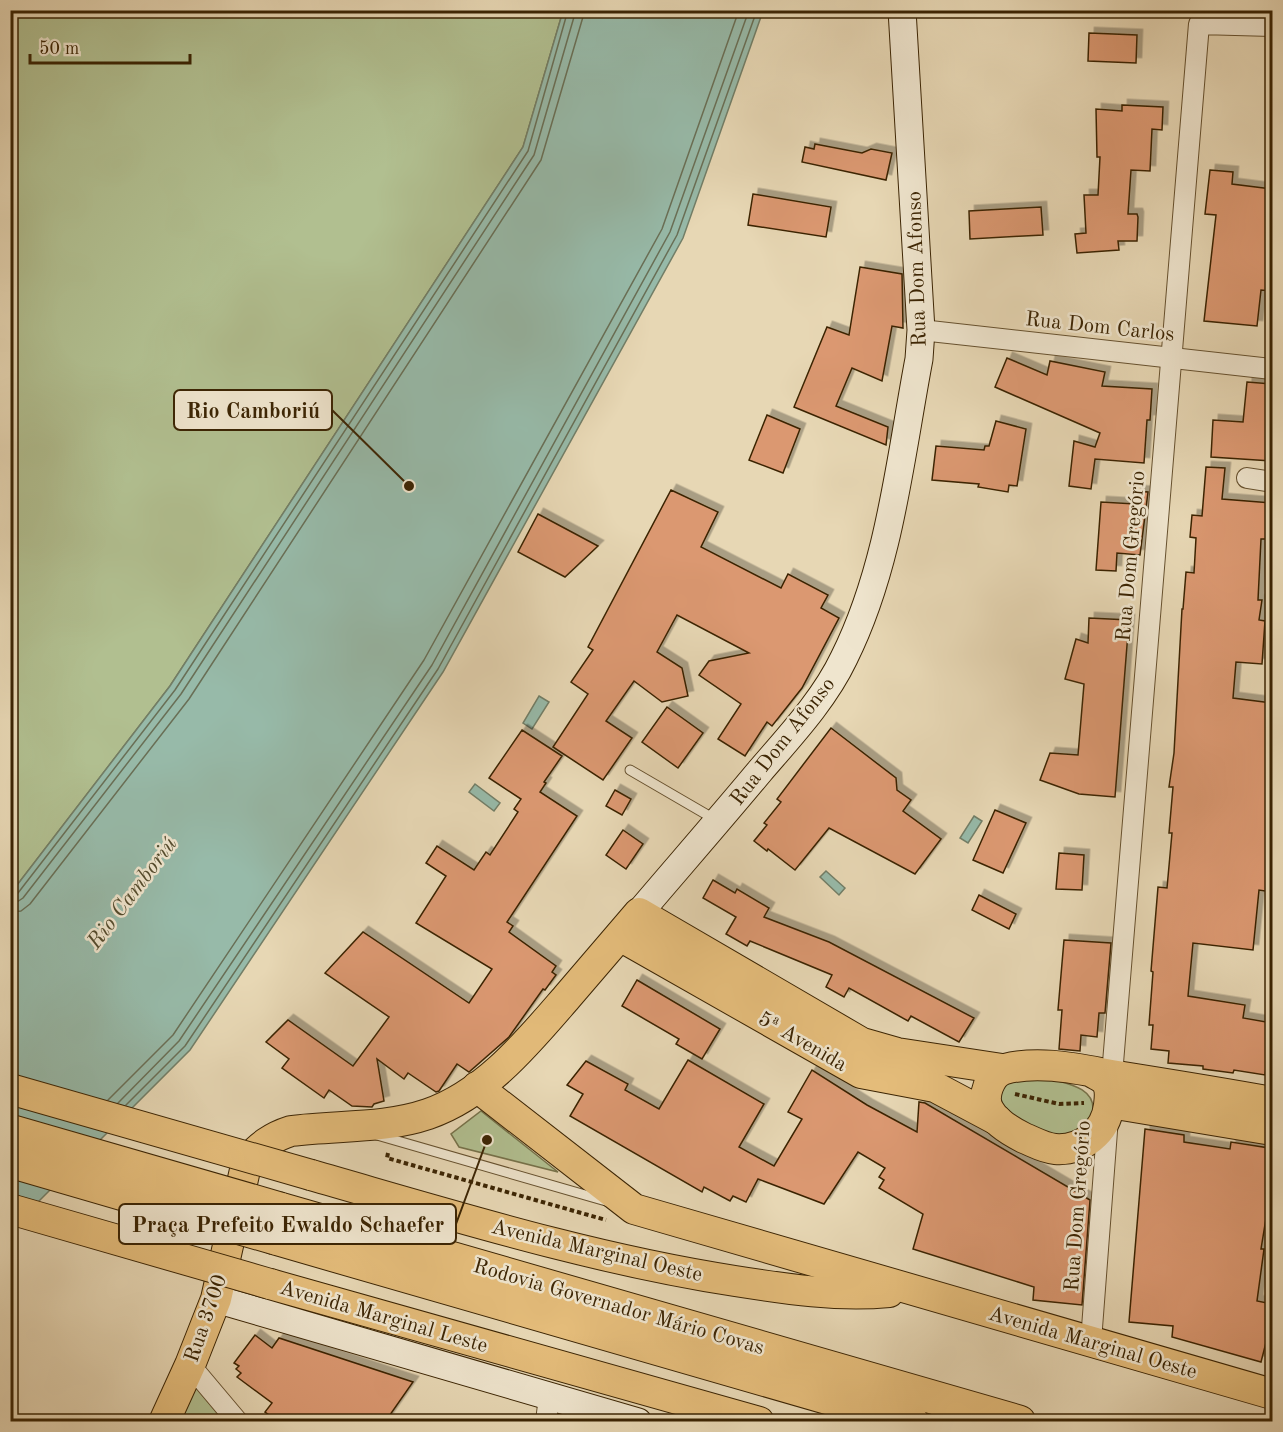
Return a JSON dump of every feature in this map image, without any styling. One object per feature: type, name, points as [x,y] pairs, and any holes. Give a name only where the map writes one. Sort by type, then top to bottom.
[{"type":"highway","name":"Rodovia Governador Mário Covas","points":[[10,1131],[277,1224],[912,1422]]},
{"type":"highway","name":"Rodovia Governador Mário Covas","points":[[10,1161],[277,1224],[1019,1422]]},
{"type":"main road","name":"Rua Dom Afonso","points":[[236,1211],[247,1161],[260,1146],[275,1136],[291,1131],[400,1122],[429,1114],[477,1087],[507,1063],[540,1029],[792,734],[843,661],[866,608],[886,536],[919,359],[921,330],[902,10]]},
{"type":"main road","name":"5ª Avenida","points":[[620,936],[861,1073],[935,1087],[997,1120],[1015,1134],[1039,1145],[1054,1149],[1071,1147],[1090,1139],[1105,1122],[1107,1090],[1039,1066],[1002,1069],[897,1053],[862,1043],[639,913]]},
{"type":"main road","points":[[997,1120],[988,1109],[986,1100],[993,1077],[1002,1069]]},
{"type":"main road","name":"Avenida Marginal Oeste","points":[[477,1087],[634,1209],[1272,1394]]},
{"type":"main road","name":"Avenida Marginal Oeste","points":[[10,1089],[585,1250],[695,1275],[795,1290],[864,1295],[913,1290]]},
{"type":"main road","points":[[1107,1090],[1272,1102]]},
{"type":"main road","points":[[1107,1090],[1272,1130]]},
{"type":"main road","name":"Avenida Marginal Leste","points":[[10,1209],[759,1422]]},
{"type":"main road","name":"Rua 3700","points":[[164,1422],[216,1299],[236,1211]]},
{"type":"main road","name":"Avenida Marginal Leste","points":[[216,1299],[547,1409],[639,1422]]},
{"type":"street","name":"Rua Dom Gregório","points":[[1091,1341],[1107,1090],[1199,24],[1270,21]]},
{"type":"street","name":"Rua Dom Carlos","points":[[921,330],[1272,369]]},
{"type":"street","points":[[1247,478],[1272,482]]},
{"type":"street","points":[[190,1365],[238,1422]]},
{"type":"lane","points":[[630,770],[718,821]]},
{"type":"lane","points":[[346,1126],[634,1209]]},
{"type":"shaded area","points":[[11,11],[563,11],[523,147],[170,686],[11,893]]},
{"type":"shaded area","points":[[1051,1079],[1079,1088],[1090,1097],[1093,1111],[1084,1134],[1047,1138],[1000,1106],[999,1091],[1007,1080]]},
{"type":"shaded area","points":[[481,1111],[558,1172],[459,1147],[451,1134]]},
{"type":"shaded area","points":[[193,1384],[224,1421],[175,1422]]},
{"type":"water","points":[[563,11],[763,11],[683,238],[443,672],[190,1050],[11,1229],[11,893],[170,686],[523,147]]},
{"type":"water","points":[[539,696],[549,702],[532,729],[523,723]]},
{"type":"water","points":[[475,784],[500,803],[494,811],[469,792]]},
{"type":"water","points":[[974,816],[982,821],[968,843],[960,838]]},
{"type":"water","points":[[826,871],[845,888],[839,895],[820,877]]},
{"type":"building","points":[[1089,33],[1137,35],[1136,63],[1088,61]]},
{"type":"building","points":[[1122,105],[1163,107],[1162,130],[1152,129],[1150,171],[1131,170],[1128,214],[1137,214],[1138,217],[1137,241],[1118,241],[1119,250],[1077,253],[1075,234],[1086,233],[1084,195],[1098,195],[1100,157],[1097,157],[1096,109],[1122,111]]},
{"type":"building","points":[[815,144],[862,153],[871,149],[892,153],[886,180],[802,162],[805,147],[814,149]]},
{"type":"building","points":[[1210,170],[1233,172],[1232,184],[1272,189],[1272,291],[1261,290],[1257,326],[1204,321],[1216,215],[1205,214]]},
{"type":"building","points":[[753,194],[831,207],[826,237],[748,225]]},
{"type":"building","points":[[1041,207],[1043,235],[970,239],[969,211]]},
{"type":"building","points":[[860,267],[902,274],[903,328],[892,326],[882,381],[852,368],[836,406],[888,427],[886,445],[794,407],[827,327],[849,335]]},
{"type":"building","points":[[1007,358],[1047,375],[1050,361],[1105,372],[1102,386],[1152,389],[1144,463],[1095,459],[1091,489],[1069,486],[1074,441],[1095,447],[1100,433],[995,387]]},
{"type":"building","points":[[1247,382],[1272,384],[1272,461],[1211,457],[1213,420],[1243,422]]},
{"type":"building","points":[[767,415],[800,429],[783,473],[749,460]]},
{"type":"building","points":[[996,421],[1026,429],[1017,486],[1009,485],[1008,492],[978,487],[979,484],[932,480],[936,446],[984,450],[985,446],[989,446]]},
{"type":"building","points":[[1206,467],[1225,468],[1222,499],[1272,503],[1272,539],[1261,539],[1258,600],[1262,600],[1259,620],[1265,621],[1262,664],[1236,662],[1233,698],[1272,703],[1272,892],[1259,890],[1253,950],[1193,943],[1188,996],[1245,1005],[1243,1018],[1272,1023],[1265,1075],[1234,1070],[1233,1073],[1203,1069],[1203,1066],[1168,1063],[1169,1051],[1151,1049],[1153,1025],[1149,1025],[1153,972],[1151,971],[1158,887],[1167,888],[1172,833],[1169,833],[1173,787],[1169,787],[1174,753],[1182,609],[1186,572],[1194,573],[1196,538],[1190,537],[1192,515],[1202,516]]},
{"type":"building","points":[[671,490],[718,512],[701,547],[781,588],[788,574],[828,595],[821,608],[839,618],[802,688],[772,726],[767,722],[745,756],[718,739],[741,704],[699,675],[709,661],[749,653],[677,615],[657,652],[682,668],[688,696],[662,702],[634,681],[606,721],[632,738],[603,780],[553,747],[588,694],[571,682],[593,650],[588,647]]},
{"type":"building","points":[[1136,491],[1148,492],[1140,555],[1117,553],[1116,571],[1096,570],[1101,502],[1135,504]]},
{"type":"building","points":[[538,514],[598,546],[565,577],[518,552]]},
{"type":"building","points":[[1089,618],[1129,620],[1115,797],[1079,794],[1040,780],[1050,753],[1078,755],[1084,684],[1065,679],[1076,639],[1088,643]]},
{"type":"building","points":[[667,707],[703,733],[678,768],[642,742]]},
{"type":"building","points":[[831,728],[896,778],[897,790],[911,800],[903,811],[941,839],[915,874],[829,828],[795,870],[754,841],[767,825],[764,823],[781,802],[777,799]]},
{"type":"building","points":[[522,730],[562,756],[544,782],[546,783],[540,792],[577,816],[507,922],[513,926],[509,932],[556,966],[552,972],[556,975],[545,990],[543,989],[509,1037],[469,1072],[457,1064],[439,1091],[436,1092],[408,1073],[404,1079],[377,1059],[384,1101],[372,1107],[352,1106],[329,1090],[324,1098],[282,1068],[289,1059],[266,1042],[288,1020],[353,1066],[389,1017],[325,973],[363,932],[469,1003],[492,969],[416,923],[446,876],[426,863],[437,846],[474,870],[486,852],[490,855],[518,812],[514,809],[521,799],[489,778]]},
{"type":"building","points":[[615,790],[631,799],[622,815],[606,806]]},
{"type":"building","points":[[995,810],[1026,823],[1003,873],[973,860]]},
{"type":"building","points":[[623,830],[643,844],[626,869],[606,855]]},
{"type":"building","points":[[1059,853],[1084,855],[1082,890],[1056,889]]},
{"type":"building","points":[[713,880],[735,893],[737,889],[769,908],[764,917],[829,942],[974,1018],[959,1042],[911,1016],[908,1021],[849,988],[844,997],[826,987],[832,975],[750,941],[747,946],[726,934],[736,917],[703,898]]},
{"type":"building","points":[[979,895],[1016,914],[1009,929],[972,910]]},
{"type":"building","points":[[1064,940],[1111,943],[1105,1013],[1099,1013],[1097,1037],[1081,1035],[1080,1051],[1059,1049],[1062,1010],[1058,1010]]},
{"type":"building","points":[[637,980],[720,1029],[702,1059],[676,1044],[679,1039],[622,1006]]},
{"type":"building","points":[[688,1060],[764,1104],[739,1147],[774,1166],[802,1119],[788,1112],[812,1070],[867,1105],[917,1132],[919,1102],[925,1103],[1090,1200],[1082,1305],[1033,1300],[1034,1287],[913,1249],[923,1214],[879,1188],[884,1180],[879,1177],[885,1168],[858,1152],[824,1204],[758,1179],[746,1202],[733,1196],[730,1201],[704,1187],[702,1192],[570,1116],[583,1094],[567,1085],[586,1061],[628,1084],[625,1090],[659,1109]]},
{"type":"building","points":[[1145,1129],[1184,1135],[1184,1142],[1230,1149],[1231,1142],[1269,1148],[1267,1162],[1272,1163],[1272,1195],[1270,1194],[1261,1249],[1264,1249],[1257,1301],[1272,1304],[1272,1319],[1261,1362],[1172,1337],[1173,1326],[1129,1322]]},
{"type":"building","points":[[255,1335],[272,1348],[279,1338],[413,1382],[385,1422],[279,1422],[265,1412],[272,1403],[237,1377],[241,1373],[236,1369],[239,1366],[234,1363]]},
{"type":"place","name":"Rio Camboriú","points":[[409,486]]},
{"type":"place","name":"Praça Prefeito Ewaldo Schaefer","points":[[487,1140]]}]
